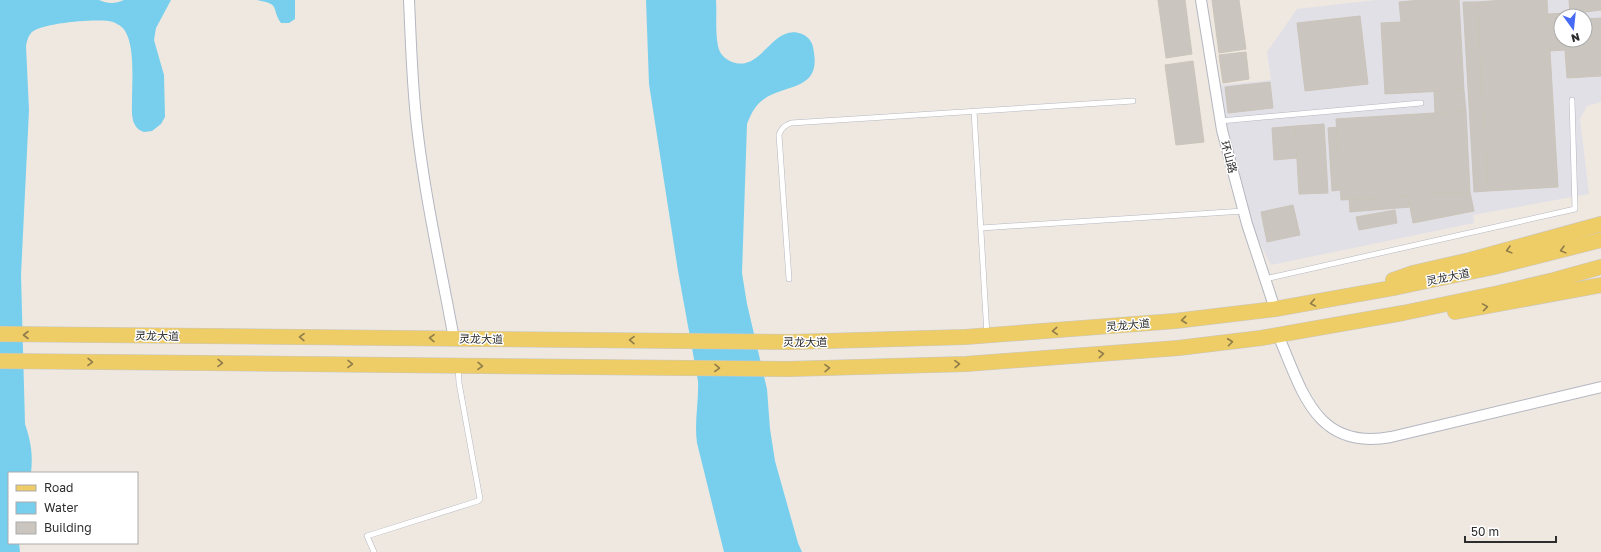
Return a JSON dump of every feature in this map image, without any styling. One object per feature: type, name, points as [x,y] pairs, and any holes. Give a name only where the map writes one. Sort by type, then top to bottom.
[{"type":"main road","points":[[1343,297],[1413,273],[1477,258],[1601,224]]},
{"type":"main road","name":"灵龙大道","points":[[0,334],[781,342],[863,341],[987,336],[1175,321],[1275,309],[1494,267],[1601,240]]},
{"type":"main road","points":[[0,361],[788,369],[966,364],[1197,346],[1278,335],[1500,293],[1601,268]]},
{"type":"main road","points":[[1321,328],[1451,313],[1601,285]]},
{"type":"street","points":[[409,0],[412,66],[418,133],[426,190],[454,339]]},
{"type":"street","name":"环山路","points":[[1201,0],[1220,122],[1244,211],[1275,309]]},
{"type":"street","points":[[1278,335],[1305,397],[1314,412],[1333,430],[1362,439],[1391,437],[1601,387]]},
{"type":"lane","points":[[1265,279],[1575,209],[1572,100]]},
{"type":"lane","points":[[789,279],[779,135],[783,128],[791,123],[1133,101]]},
{"type":"lane","points":[[1220,122],[1421,103]]},
{"type":"lane","points":[[974,111],[987,336]]},
{"type":"lane","points":[[981,228],[1244,211]]},
{"type":"lane","points":[[374,552],[367,536],[478,501],[480,499],[459,383],[458,366]]},
{"type":"shaded area","points":[[1376,0],[1601,0],[1601,102],[1587,106],[1580,119],[1589,194],[1473,215],[1474,223],[1271,265],[1253,230],[1229,135],[1221,85],[1271,80],[1267,52],[1297,9]]},
{"type":"water","points":[[0,0],[99,0],[112,3],[124,0],[171,0],[156,28],[154,40],[164,75],[165,117],[161,124],[152,131],[144,132],[138,129],[133,119],[132,55],[128,38],[120,26],[113,22],[106,21],[71,22],[38,29],[32,32],[27,40],[29,110],[21,275],[25,424],[31,448],[32,466],[31,472],[8,472],[8,544],[19,544],[20,552],[0,552]]},
{"type":"water","points":[[257,0],[295,0],[295,19],[289,23],[281,23],[273,5]]},
{"type":"water","points":[[646,0],[716,0],[719,50],[728,60],[739,64],[749,62],[758,57],[774,42],[791,32],[805,36],[809,39],[813,47],[814,65],[812,74],[807,80],[773,94],[761,101],[752,113],[747,124],[742,273],[747,304],[767,389],[770,429],[775,461],[798,543],[802,552],[724,552],[697,443],[696,427],[698,381],[678,271],[649,84]]},
{"type":"building","points":[[1158,0],[1185,0],[1192,54],[1166,58]]},
{"type":"building","points":[[1212,0],[1239,0],[1246,49],[1219,53]]},
{"type":"building","points":[[1421,0],[1459,0],[1464,90],[1385,94],[1381,23],[1401,22],[1399,2]]},
{"type":"building","points":[[1504,0],[1547,0],[1558,187],[1488,191],[1477,2]]},
{"type":"building","points":[[1569,0],[1601,0],[1601,10],[1593,11],[1593,8],[1570,8]]},
{"type":"building","points":[[1463,2],[1477,2],[1488,191],[1474,192]]},
{"type":"building","points":[[1548,14],[1553,14],[1553,48],[1593,48],[1593,18],[1601,18],[1601,76],[1567,78],[1565,50],[1550,51]]},
{"type":"building","points":[[1360,16],[1368,84],[1305,91],[1297,23]]},
{"type":"building","points":[[1246,52],[1249,79],[1223,83],[1219,55]]},
{"type":"building","points":[[1193,61],[1204,142],[1176,145],[1165,65]]},
{"type":"building","points":[[1270,82],[1273,108],[1228,113],[1225,87]]},
{"type":"building","points":[[1464,90],[1466,111],[1435,113],[1434,91]]},
{"type":"building","points":[[1466,111],[1470,192],[1341,200],[1336,119]]},
{"type":"building","points":[[1324,124],[1328,193],[1299,194],[1295,126]]},
{"type":"building","points":[[1295,126],[1297,158],[1274,160],[1272,128]]},
{"type":"building","points":[[1337,127],[1340,190],[1332,191],[1328,128]]},
{"type":"building","points":[[1470,192],[1474,211],[1413,223],[1408,196]]},
{"type":"building","points":[[1408,196],[1410,207],[1350,212],[1349,199]]},
{"type":"building","points":[[1293,205],[1300,235],[1267,242],[1261,212]]},
{"type":"building","points":[[1395,210],[1397,223],[1359,230],[1356,217]]}]
